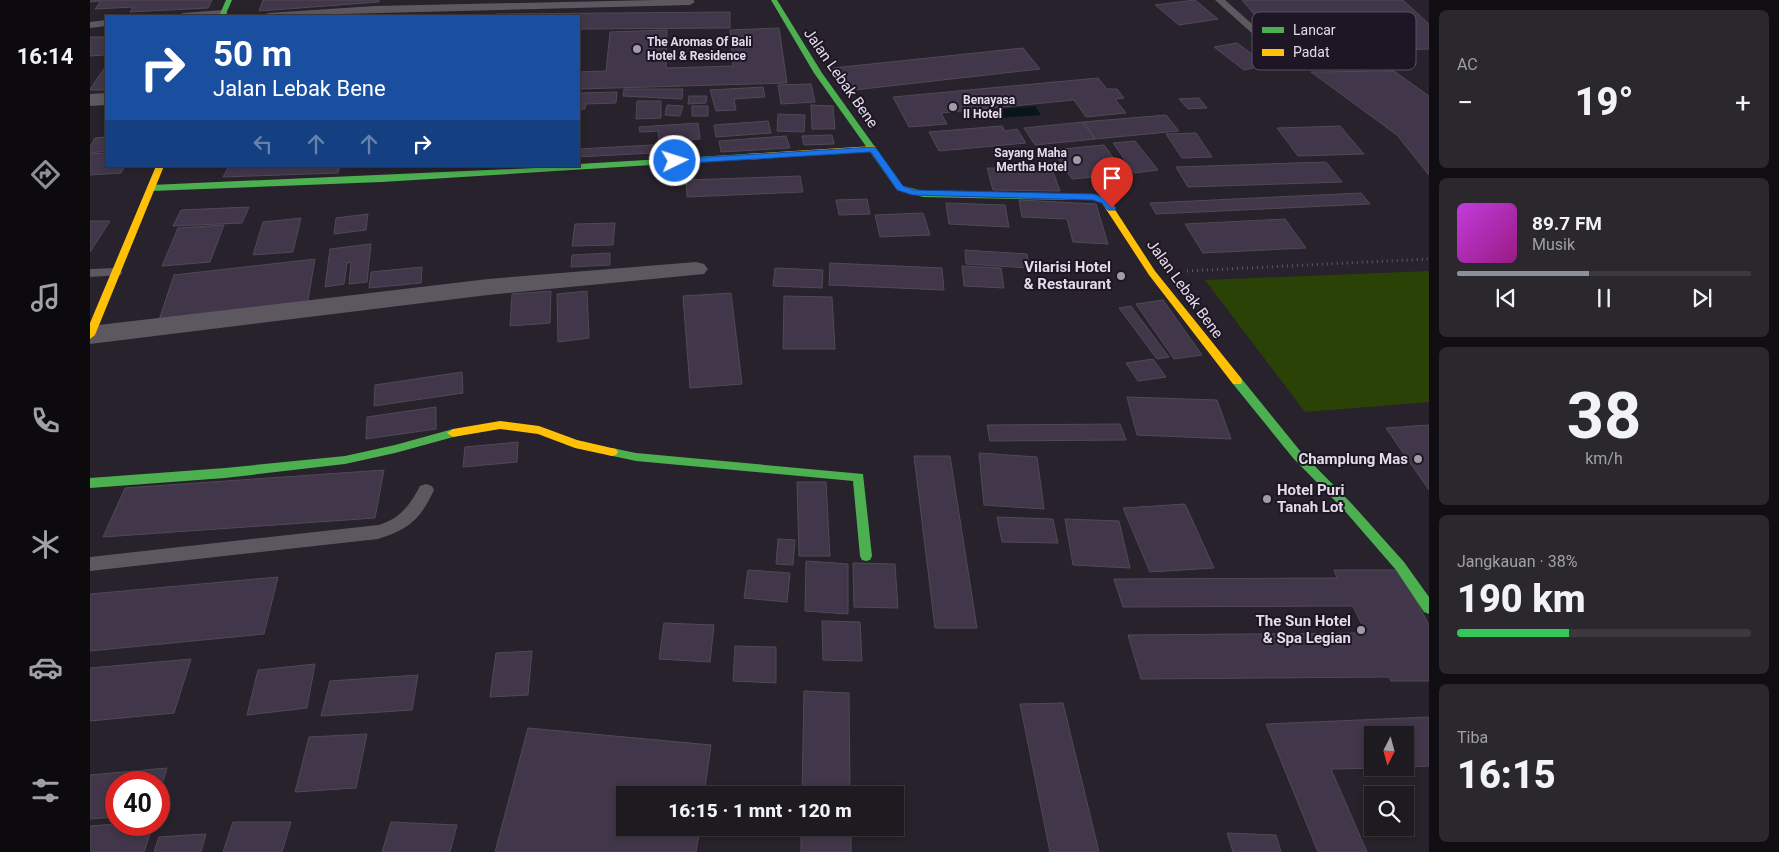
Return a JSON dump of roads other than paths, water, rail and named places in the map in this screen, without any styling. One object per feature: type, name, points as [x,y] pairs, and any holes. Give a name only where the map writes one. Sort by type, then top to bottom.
[{"type":"street","points":[[223,15],[229,0]]},
{"type":"street","name":"Jalan Lebak Bene","points":[[774,0],[786,23],[824,82],[900,188],[912,192],[1100,198],[1112,208],[1152,274],[1297,455],[1348,507],[1400,566],[1429,608]]},
{"type":"street","points":[[90,100],[105,99]]},
{"type":"street","points":[[580,167],[873,149]]},
{"type":"street","points":[[160,167],[90,335],[488,287],[696,269]]},
{"type":"street","points":[[151,188],[382,179],[578,167]]},
{"type":"street","points":[[90,483],[225,473],[345,460],[395,449],[458,431],[500,425],[522,427],[539,430],[575,444],[636,458],[859,477],[866,556]]},
{"type":"lane","points":[[1220,0],[1252,29]]},
{"type":"lane","points":[[283,15],[375,9],[690,2]]},
{"type":"lane","points":[[90,25],[105,24]]},
{"type":"lane","points":[[90,273],[116,272]]},
{"type":"lane","points":[[90,564],[378,532],[396,528],[407,520],[419,506],[426,490]]},
{"type":"place","name":"The Aromas Of Bali Hotel & Residence","points":[[637,49]]},
{"type":"place","name":"Benayasa II Hotel","points":[[953,107]]},
{"type":"place","name":"Sayang Maha Mertha Hotel","points":[[1077,160]]},
{"type":"place","name":"Vilarisi Hotel & Restaurant","points":[[1121,276]]},
{"type":"place","name":"Champlung Mas","points":[[1418,459]]},
{"type":"place","name":"Hotel Puri Tanah Lot","points":[[1267,499]]},
{"type":"place","name":"The Sun Hotel & Spa Legian","points":[[1361,630]]}]
